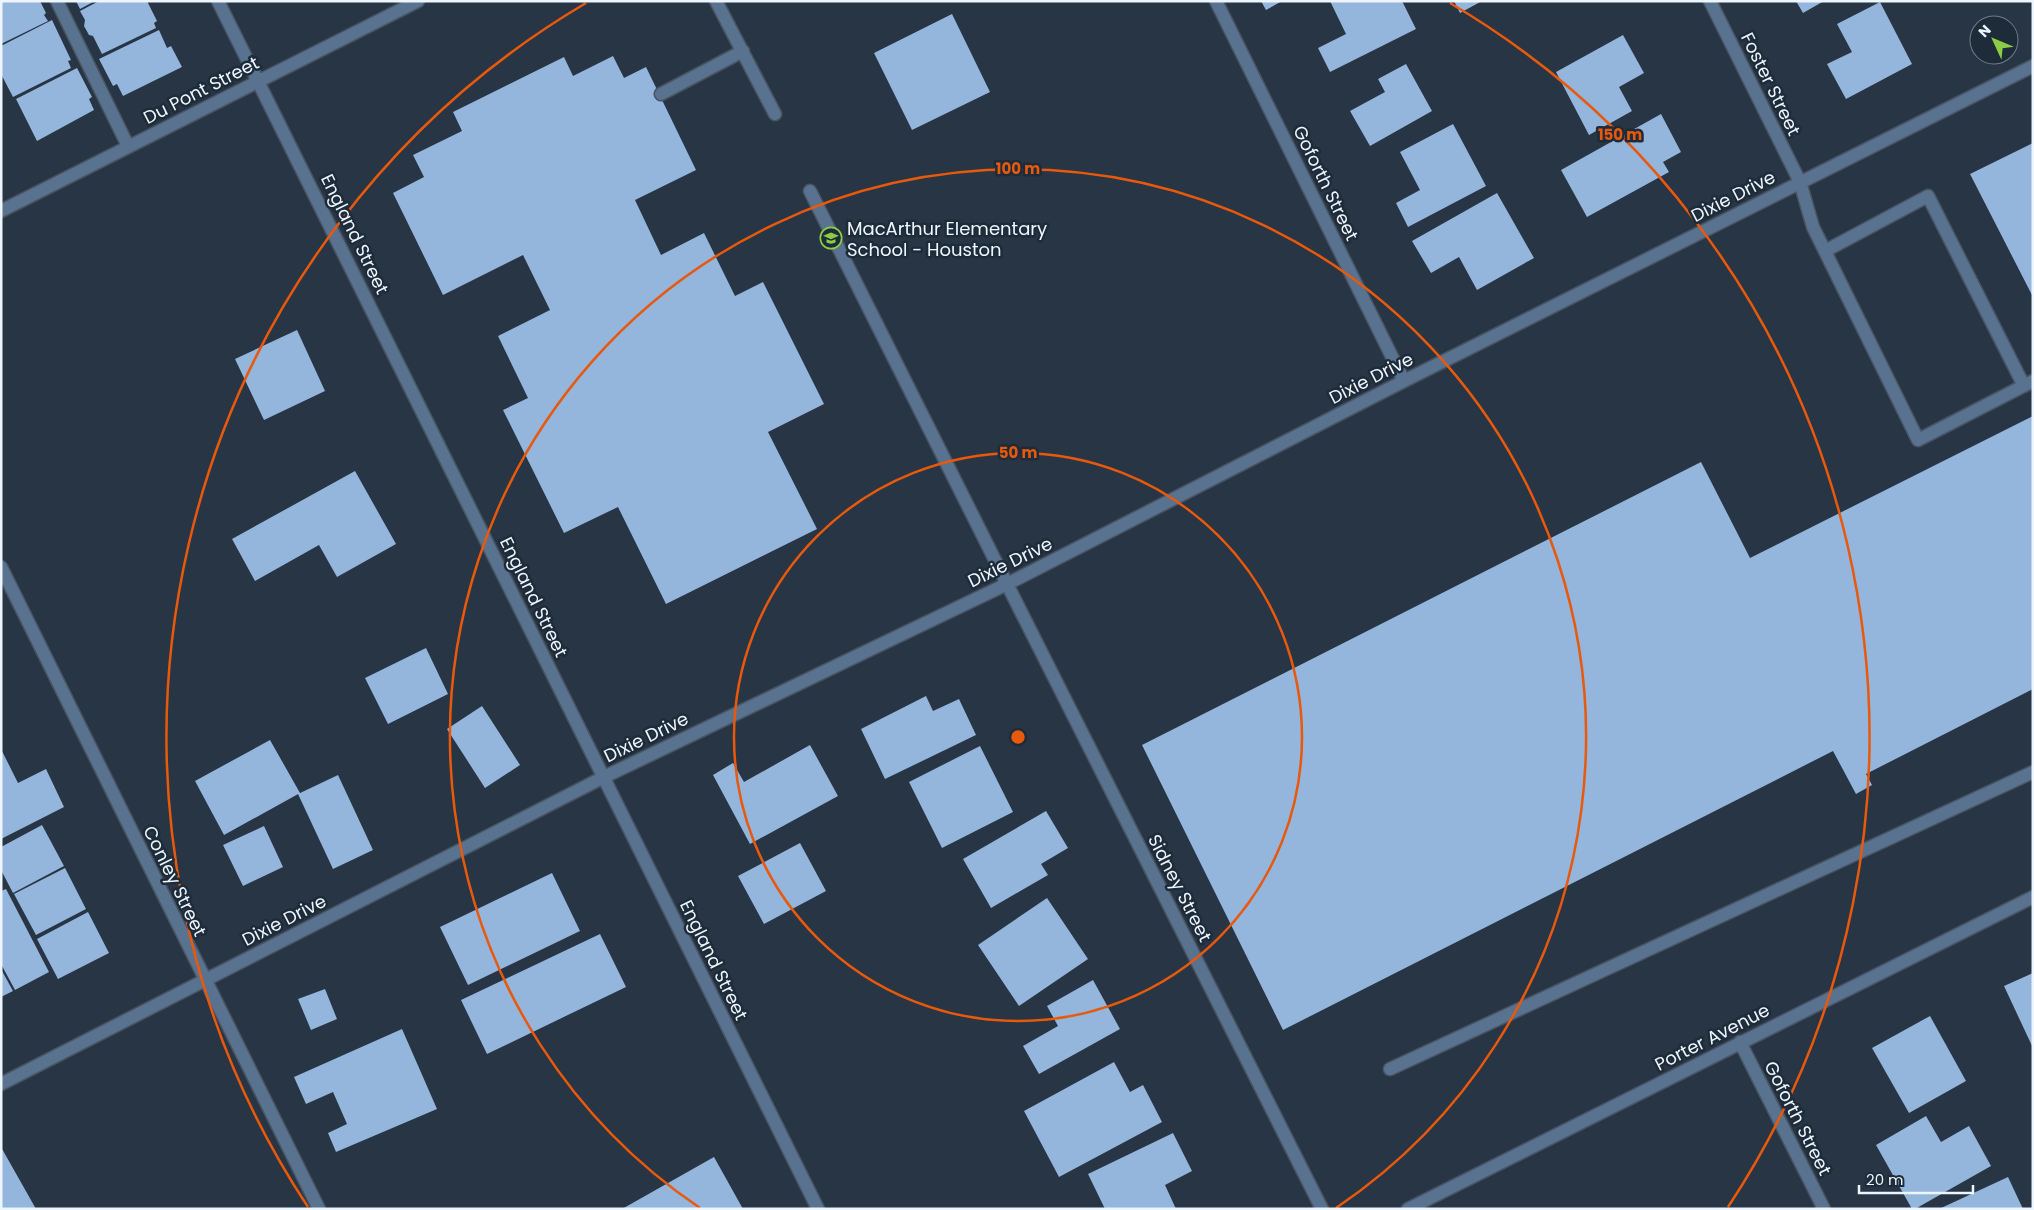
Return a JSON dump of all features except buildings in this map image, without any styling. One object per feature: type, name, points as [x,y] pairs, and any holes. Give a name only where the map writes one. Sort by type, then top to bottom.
[{"type":"street","points":[[57,1],[128,146]]},
{"type":"street","name":"England Street","points":[[218,1],[259,80],[818,1209]]},
{"type":"street","name":"Du Pont Street","points":[[1,211],[418,1]]},
{"type":"street","points":[[716,1],[775,114]]},
{"type":"street","name":"Goforth Street","points":[[1216,1],[1404,381]]},
{"type":"street","name":"Foster Street","points":[[1710,1],[1800,182],[1814,227],[1918,440],[2028,384]]},
{"type":"street","points":[[661,94],[743,51]]},
{"type":"street","name":"Dixie Drive","points":[[1,1084],[604,777],[1007,584],[1404,381],[2033,66]]},
{"type":"street","name":"Sidney Street","points":[[810,191],[1322,1209]]},
{"type":"street","points":[[1825,251],[1928,196],[2028,384]]},
{"type":"street","name":"Conley Street","points":[[1,567],[319,1209]]},
{"type":"street","points":[[1390,1069],[2033,772]]},
{"type":"street","name":"Porter Avenue","points":[[1408,1209],[2033,897]]},
{"type":"street","name":"Goforth Street","points":[[1740,1042],[1824,1209]]},
{"type":"place","name":"MacArthur Elementary School - Houston","points":[[831,238]]}]
